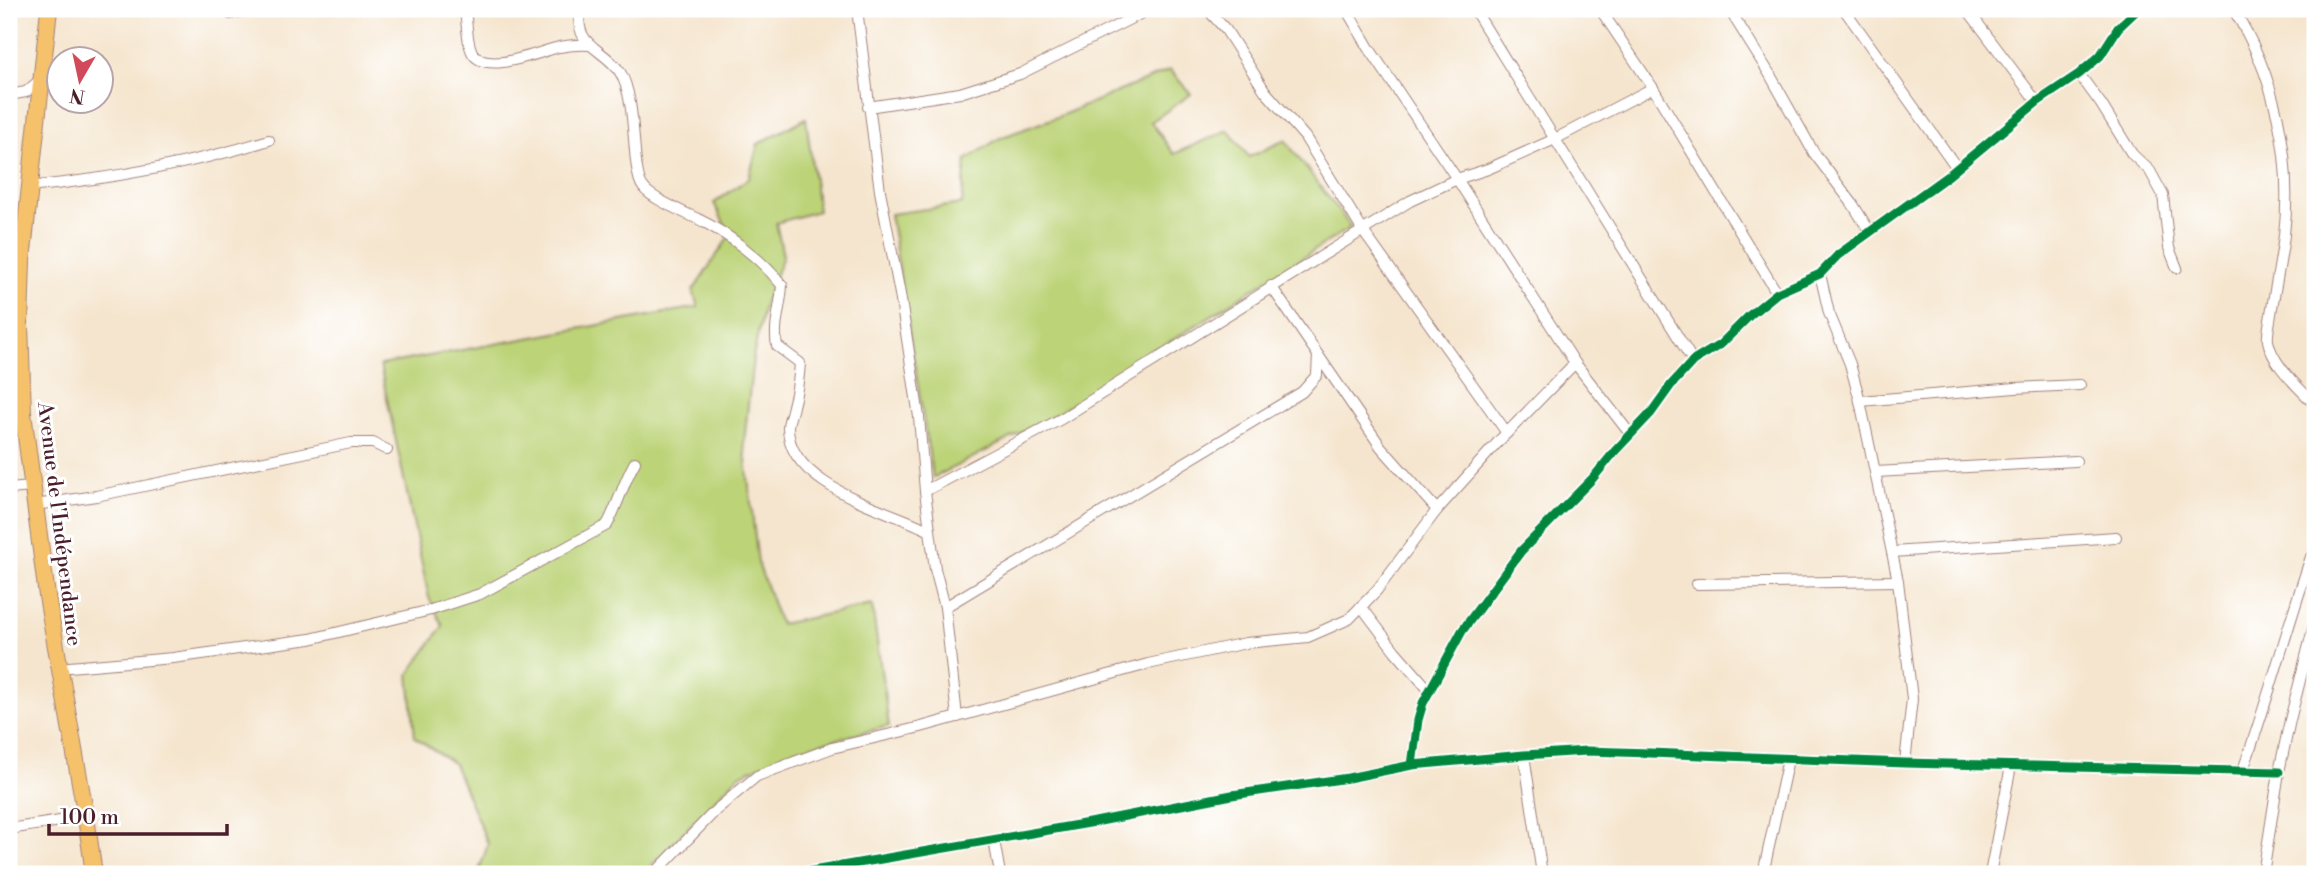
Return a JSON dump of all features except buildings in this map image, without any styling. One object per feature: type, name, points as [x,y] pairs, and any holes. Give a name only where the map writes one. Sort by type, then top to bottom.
[{"type":"main road","name":"Avenue de l'Indépendance","points":[[48,9],[29,187],[20,324],[23,413],[58,668],[94,874]]},
{"type":"street","points":[[229,9],[231,14],[254,9]]},
{"type":"street","points":[[465,9],[472,52],[480,61],[501,63],[557,48],[591,45]]},
{"type":"street","points":[[580,9],[578,23],[582,37],[619,71],[628,91],[638,171],[643,187],[675,209],[700,220],[731,240],[769,269],[782,285],[774,331],[777,346],[800,363],[799,383],[788,428],[794,453],[814,477],[848,496],[905,518],[930,531]]},
{"type":"street","points":[[857,9],[868,107],[919,417],[930,531],[935,569],[945,607],[957,717]]},
{"type":"street","points":[[868,107],[960,93],[1020,74],[1150,9]]},
{"type":"street","points":[[1207,9],[1226,30],[1265,91],[1305,137],[1363,231],[1507,433]]},
{"type":"street","points":[[1346,9],[1368,48],[1457,179],[1575,363],[1631,435]]},
{"type":"street","points":[[1474,9],[1693,361]]},
{"type":"street","points":[[1600,9],[1653,88],[1777,293]]},
{"type":"street","points":[[1729,9],[1814,153],[1870,232]]},
{"type":"street","points":[[1844,9],[1957,168]]},
{"type":"street","points":[[1967,9],[2037,102]]},
{"type":"street","points":[[1412,765],[1418,720],[1429,690],[1462,631],[1496,582],[1521,551],[1593,478],[1651,413],[1693,361],[1721,344],[1777,293],[1820,274],[1838,255],[1957,168],[2037,102],[2079,74],[2100,56],[2118,28],[2138,9]]},
{"type":"street","points":[[2233,9],[2251,38],[2263,67],[2284,156],[2284,235],[2268,340],[2278,363],[2315,405]]},
{"type":"street","points":[[2079,74],[2132,154],[2150,172],[2163,195],[2169,248],[2177,268]]},
{"type":"street","points":[[9,95],[26,92],[41,79]]},
{"type":"street","points":[[925,491],[1061,419],[1410,201],[1555,139],[1653,88]]},
{"type":"street","points":[[29,187],[74,183],[232,152],[269,140]]},
{"type":"street","points":[[1820,274],[1829,313],[1850,364],[1860,401],[1898,581],[1912,699],[1905,763]]},
{"type":"street","points":[[1271,286],[1381,446],[1437,510]]},
{"type":"street","points":[[945,607],[1301,392],[1317,375],[1318,355]]},
{"type":"street","points":[[654,874],[716,810],[757,776],[832,748],[957,717],[1148,664],[1246,643],[1308,637],[1349,620],[1377,590],[1437,510],[1575,363]]},
{"type":"street","points":[[1860,401],[2080,385]]},
{"type":"street","points":[[35,505],[107,494],[351,443],[373,443],[387,450]]},
{"type":"street","points":[[1876,472],[2076,461]]},
{"type":"street","points":[[58,668],[173,658],[310,639],[431,610],[480,594],[607,526],[617,506],[624,481],[635,462]]},
{"type":"street","points":[[9,489],[32,487]]},
{"type":"street","points":[[1892,552],[2116,537]]},
{"type":"street","points":[[2243,770],[2265,706],[2288,624],[2315,552]]},
{"type":"street","points":[[1697,584],[1898,581]]},
{"type":"street","points":[[1361,606],[1429,690]]},
{"type":"street","points":[[2263,874],[2279,772],[2310,666],[2315,621]]},
{"type":"street","points":[[795,874],[1412,765],[1524,755],[1587,751],[2158,771],[2279,772]]},
{"type":"street","points":[[1524,755],[1542,874]]},
{"type":"street","points":[[1763,874],[1788,758]]},
{"type":"street","points":[[1990,874],[2011,766]]},
{"type":"street","points":[[9,829],[86,817]]},
{"type":"street","points":[[994,840],[1000,874]]},
{"type":"green space","points":[[1170,70],[1191,94],[1151,122],[1174,154],[1228,130],[1249,157],[1285,140],[1351,227],[1048,419],[933,478],[890,214],[962,204],[966,160],[1000,138]]},
{"type":"green space","points":[[806,118],[818,211],[776,223],[783,256],[764,305],[753,358],[744,443],[758,563],[780,624],[872,605],[889,726],[794,750],[739,775],[643,874],[478,874],[488,844],[454,764],[415,737],[409,674],[443,626],[429,598],[380,365],[698,307],[693,291],[730,235],[714,203],[749,178],[758,144]]},
{"type":"cycle path","points":[[1412,765],[1423,703],[1462,631],[1521,551],[1593,478],[1693,361],[1721,344],[1777,293],[1820,274],[1838,255],[1949,175],[2037,102],[2079,74],[2100,56],[2118,28],[2138,9]]},
{"type":"cycle path","points":[[795,874],[1412,765],[1524,755],[1587,751],[1905,763],[2279,772]]}]
